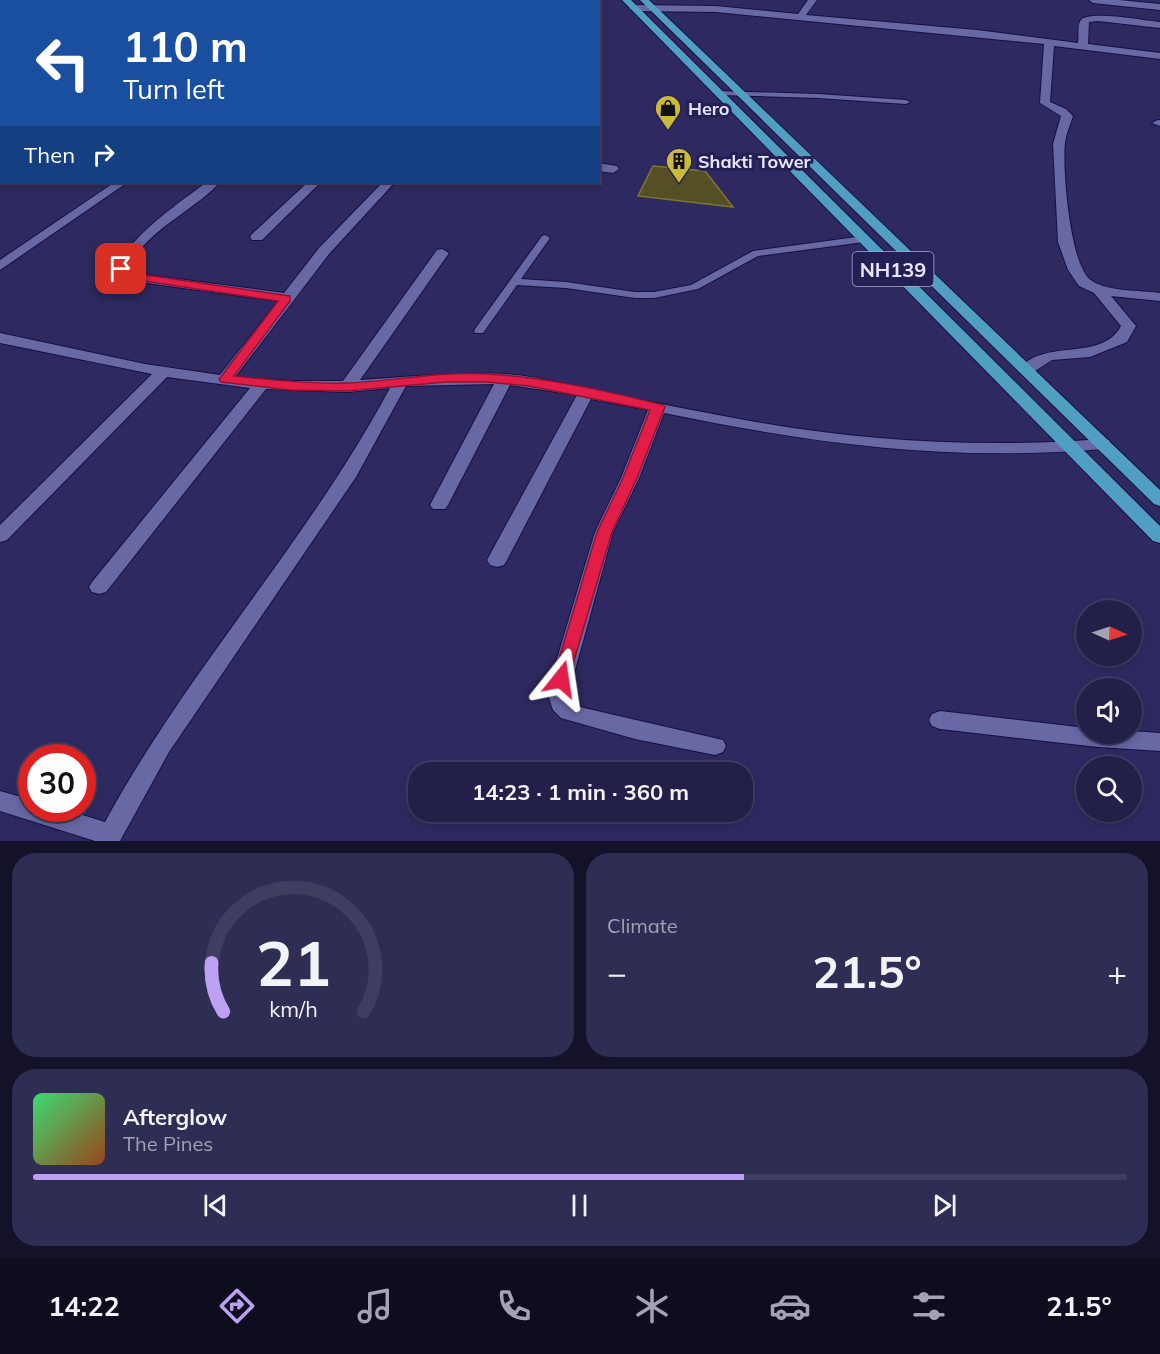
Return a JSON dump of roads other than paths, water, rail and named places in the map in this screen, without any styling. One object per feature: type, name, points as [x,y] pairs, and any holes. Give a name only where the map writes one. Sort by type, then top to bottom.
[{"type":"highway","name":"NH139","points":[[637,3],[739,92],[1157,494]]},
{"type":"highway","name":"NH139","points":[[637,3],[719,93],[1160,537]]},
{"type":"street","points":[[619,0],[1049,42],[1160,56]]},
{"type":"street","points":[[799,18],[813,0]]},
{"type":"street","points":[[1093,0],[1160,7]]},
{"type":"street","points":[[1083,46],[1086,20],[1098,18],[1160,25]]},
{"type":"street","points":[[1049,42],[1045,103],[1048,107],[1063,112],[1067,116],[1059,144],[1065,242],[1075,270],[1084,283],[1099,290],[1160,297]]},
{"type":"street","points":[[600,167],[613,169]]},
{"type":"street","points":[[0,266],[121,183]]},
{"type":"street","points":[[213,183],[134,249],[123,263],[121,269],[123,273],[147,279],[286,298]]},
{"type":"street","points":[[256,237],[314,183]]},
{"type":"street","points":[[225,379],[286,298],[350,221],[388,183]]},
{"type":"street","points":[[347,387],[442,253]]},
{"type":"street","points":[[1026,370],[1048,356],[1085,354],[1122,339],[1129,326],[1099,290]]},
{"type":"street","points":[[0,338],[164,371],[262,383],[347,387],[446,378],[505,380],[586,393],[757,427],[907,446],[996,449],[1070,448],[1103,444]]},
{"type":"street","points":[[0,536],[164,371]]},
{"type":"street","points":[[439,505],[505,380]]},
{"type":"street","points":[[0,801],[109,838],[159,748],[320,519],[386,413],[401,381]]},
{"type":"street","points":[[99,587],[262,383]]},
{"type":"street","points":[[497,560],[586,393]]},
{"type":"street","points":[[658,407],[630,478],[604,532],[558,692],[561,704],[569,712],[635,730],[715,746]]},
{"type":"street","points":[[940,720],[1098,738],[1160,742]]},
{"type":"lane","points":[[719,93],[739,92],[906,102]]},
{"type":"lane","points":[[479,331],[545,238]]},
{"type":"lane","points":[[514,282],[566,285],[635,295],[654,295],[694,286],[756,252],[864,239]]},
{"type":"place","name":"Hero","points":[[668,131]]},
{"type":"place","name":"Shakti Tower","points":[[679,184]]}]
